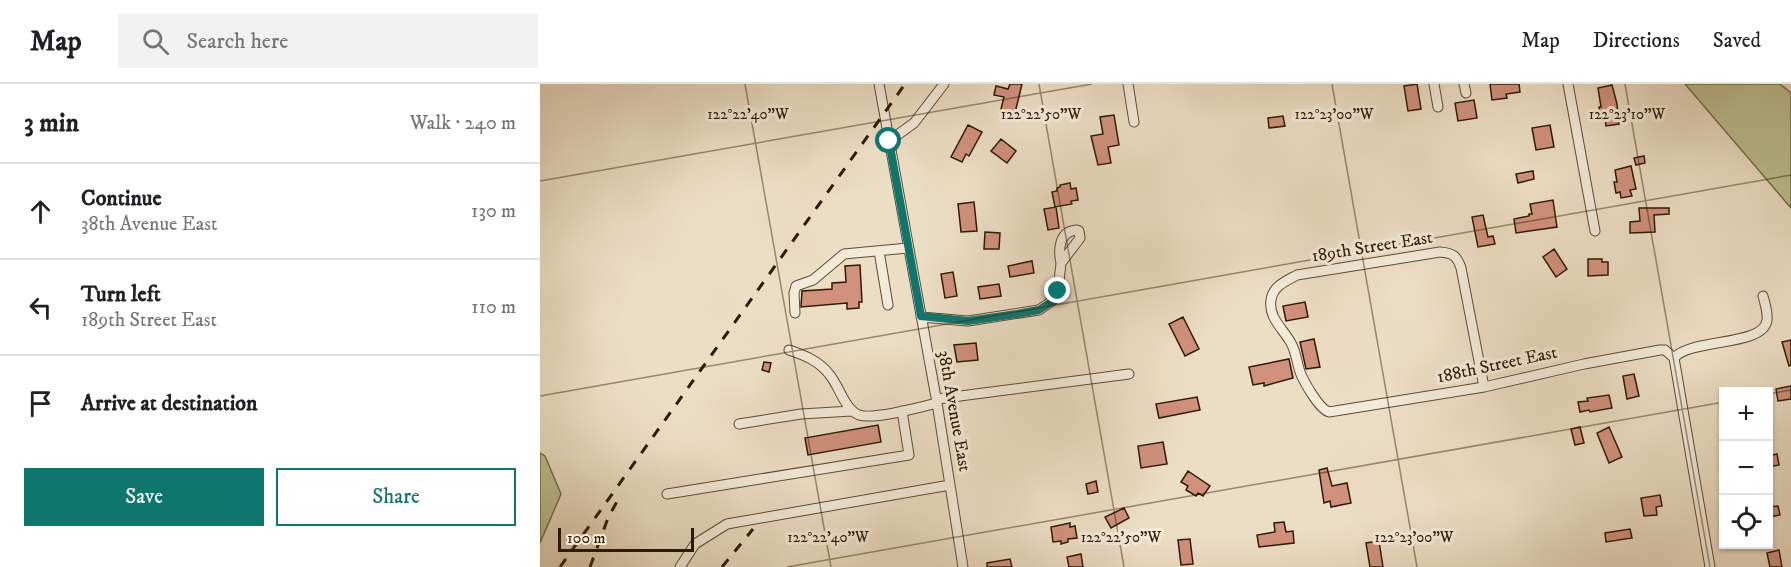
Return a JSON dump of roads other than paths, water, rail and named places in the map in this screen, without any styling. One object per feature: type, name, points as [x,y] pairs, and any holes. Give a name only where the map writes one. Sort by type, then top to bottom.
[{"type":"street","name":"38th Avenue East","points":[[879,84],[937,401],[963,567]]},
{"type":"street","points":[[889,141],[914,123],[944,84]]},
{"type":"street","points":[[1128,84],[1134,122]]},
{"type":"street","points":[[1434,84],[1438,107]]},
{"type":"street","points":[[1568,84],[1595,231]]},
{"type":"street","points":[[795,313],[796,286],[813,280],[844,254],[908,248]]},
{"type":"street","points":[[879,251],[888,305]]},
{"type":"street","name":"189th Street East","points":[[1324,411],[1301,375],[1291,343],[1278,327],[1271,299],[1276,288],[1297,275],[1440,252],[1451,253],[1457,257],[1461,268],[1484,387]]},
{"type":"street","points":[[921,316],[968,321],[1039,310],[1053,301],[1059,284],[1061,264]]},
{"type":"street","points":[[1710,567],[1674,358],[1684,350],[1739,339],[1760,330],[1766,325],[1767,320],[1763,296]]},
{"type":"street","points":[[789,350],[807,356],[829,373],[852,411],[861,416],[902,411],[937,401],[1129,374]]},
{"type":"street","name":"188th Street East","points":[[1324,411],[1333,413],[1484,387],[1584,364],[1660,350],[1665,350],[1674,358]]},
{"type":"street","points":[[739,424],[801,414],[852,411]]},
{"type":"street","points":[[667,494],[909,455],[902,411]]},
{"type":"street","points":[[680,567],[695,544],[727,524],[950,484]]},
{"type":"railway","points":[[560,567],[905,84]]},
{"type":"railway","points":[[590,567],[608,518],[620,496]]},
{"type":"railway","points":[[722,567],[753,529]]}]
